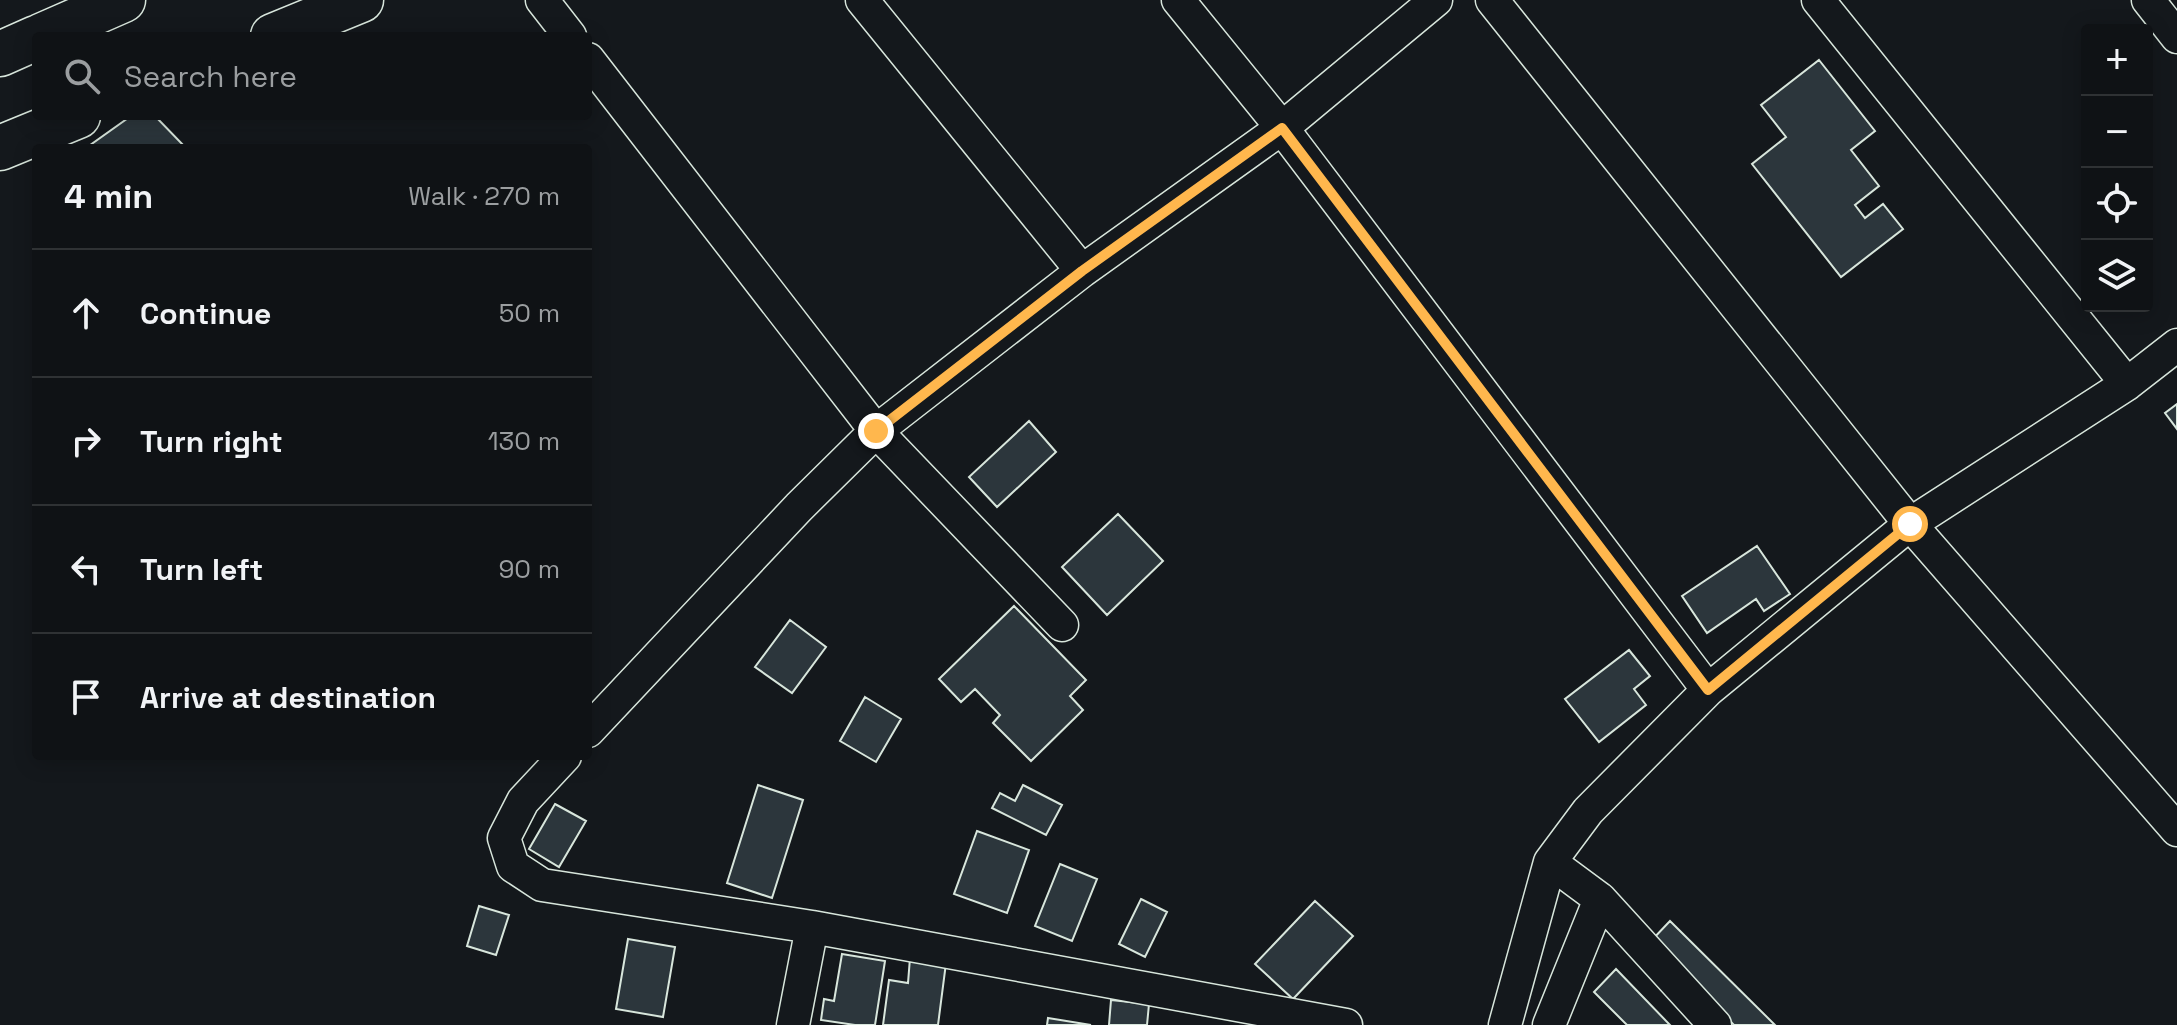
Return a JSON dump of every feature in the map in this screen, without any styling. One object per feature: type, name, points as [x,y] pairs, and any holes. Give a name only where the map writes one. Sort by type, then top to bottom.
[{"type":"highway","points":[[49,32],[123,0]]},
{"type":"highway","points":[[283,32],[361,0]]},
{"type":"highway","points":[[0,54],[32,40]]},
{"type":"highway","points":[[0,148],[68,120]]},
{"type":"street","points":[[542,0],[567,32]]},
{"type":"street","points":[[862,0],[1082,271]]},
{"type":"street","points":[[1178,0],[1282,128],[1708,690]]},
{"type":"street","points":[[592,727],[799,507],[876,431],[1082,271],[1282,128],[1436,0]]},
{"type":"street","points":[[1492,0],[1910,524],[2177,830]]},
{"type":"street","points":[[1818,0],[2127,384]]},
{"type":"street","points":[[2148,0],[2177,37]]},
{"type":"street","points":[[592,64],[876,431],[1062,625]]},
{"type":"street","points":[[1505,1025],[1550,862],[1588,811],[1708,690],[1910,524],[2127,384],[2177,345]]},
{"type":"street","points":[[561,760],[523,801],[504,838],[513,866],[542,885],[812,927],[1346,1025]]},
{"type":"street","points":[[1550,862],[1600,899],[1715,1025]]},
{"type":"street","points":[[1549,1025],[1600,899]]},
{"type":"street","points":[[793,1025],[812,927]]},
{"type":"building","points":[[1819,60],[1875,131],[1851,150],[1879,186],[1855,205],[1865,218],[1883,204],[1903,229],[1841,277],[1752,164],[1786,137],[1761,105]]},
{"type":"building","points":[[125,120],[159,120],[182,144],[92,144]]},
{"type":"building","points":[[2177,404],[2177,429],[2165,413]]},
{"type":"building","points":[[1029,421],[1056,452],[997,507],[969,477]]},
{"type":"building","points":[[1118,514],[1163,561],[1107,615],[1062,567]]},
{"type":"building","points":[[1757,546],[1790,594],[1764,611],[1756,599],[1707,633],[1682,596]]},
{"type":"building","points":[[1014,606],[1086,680],[1070,696],[1083,710],[1031,761],[993,723],[1000,715],[975,689],[961,702],[939,679]]},
{"type":"building","points":[[790,620],[826,647],[792,693],[755,667]]},
{"type":"building","points":[[1629,650],[1650,676],[1634,689],[1646,705],[1599,742],[1565,699]]},
{"type":"building","points":[[865,697],[901,719],[876,762],[840,741]]},
{"type":"building","points":[[758,785],[803,800],[772,898],[727,883]]},
{"type":"building","points":[[1023,785],[1062,805],[1046,835],[992,808],[1000,793],[1015,801]]},
{"type":"building","points":[[555,804],[586,821],[559,867],[529,849]]},
{"type":"building","points":[[977,831],[1029,850],[1007,913],[954,894]]},
{"type":"building","points":[[1060,864],[1097,879],[1072,941],[1035,926]]},
{"type":"building","points":[[1141,899],[1167,912],[1145,957],[1119,944]]},
{"type":"building","points":[[1315,901],[1353,936],[1293,999],[1255,964]]},
{"type":"building","points":[[479,906],[509,915],[496,955],[467,946]]},
{"type":"building","points":[[1670,921],[1775,1025],[1734,1025],[1650,942]]},
{"type":"building","points":[[628,939],[675,947],[663,1017],[616,1009]]},
{"type":"building","points":[[842,954],[885,961],[875,1025],[821,1020],[824,999],[834,1001]]},
{"type":"building","points":[[910,958],[946,963],[938,1025],[883,1025],[889,980],[908,983]]},
{"type":"building","points":[[1616,969],[1670,1025],[1627,1025],[1594,992]]},
{"type":"building","points":[[1111,1000],[1149,1004],[1147,1025],[1109,1025]]},
{"type":"building","points":[[1048,1018],[1091,1025],[1047,1025]]},
{"type":"route","points":[[876,431],[1082,271],[1282,128],[1708,690],[1910,524]]}]
